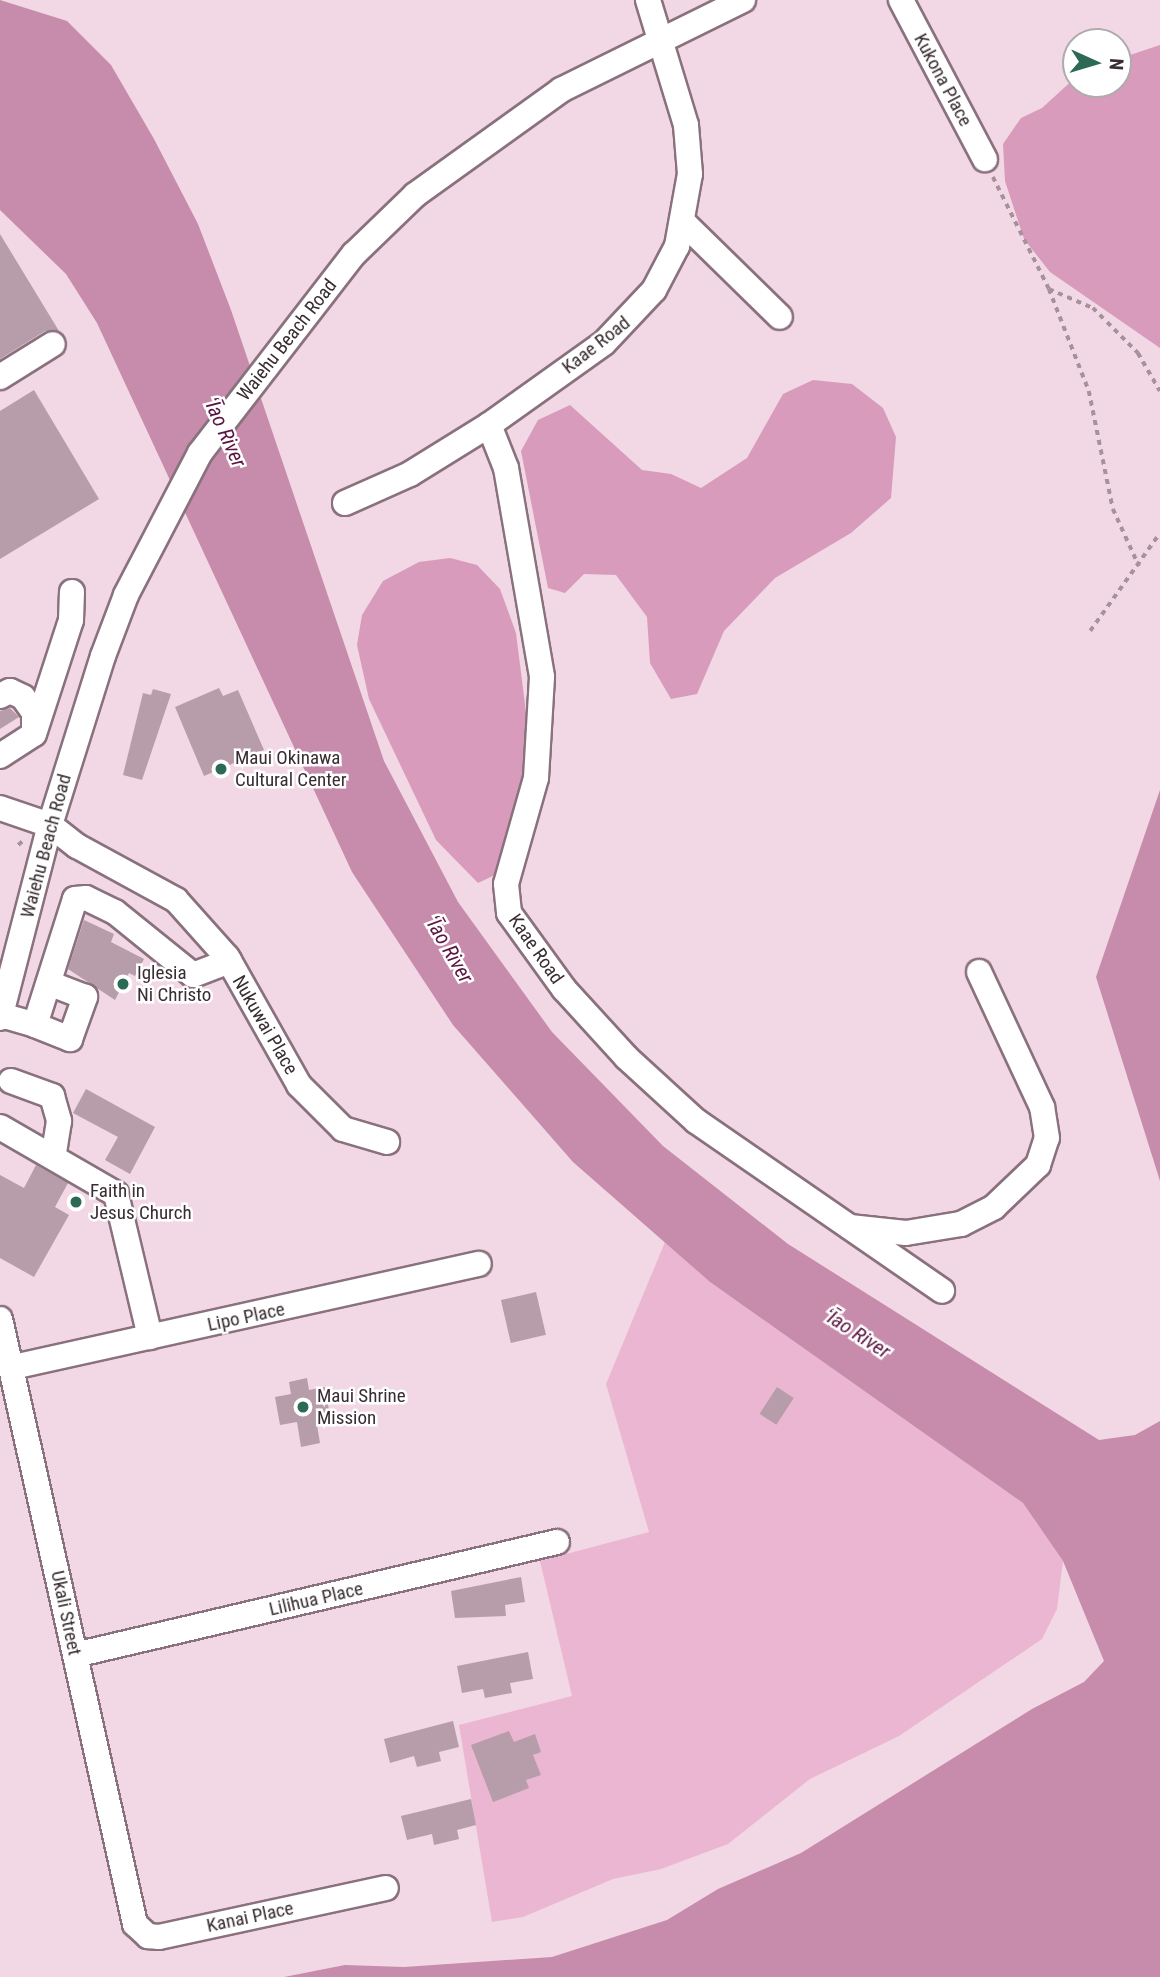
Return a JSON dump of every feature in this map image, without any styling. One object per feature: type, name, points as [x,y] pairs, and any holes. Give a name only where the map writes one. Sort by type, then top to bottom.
[{"type":"street","name":"Kaae Road","points":[[345,503],[410,474],[489,425],[623,328],[660,280],[684,223],[690,150],[661,38],[648,0]]},
{"type":"street","name":"Waiehu Beach Road","points":[[0,1016],[50,825],[126,595],[200,453],[354,254],[415,195],[561,90],[661,38],[743,0]]},
{"type":"street","name":"Kukona Place","points":[[901,0],[985,159]]},
{"type":"street","points":[[684,223],[780,317]]},
{"type":"street","points":[[0,377],[53,344]]},
{"type":"street","name":"Kaae Road","points":[[489,425],[506,468],[542,677],[536,778],[506,884],[509,914],[564,989],[626,1058],[696,1121],[942,1291]]},
{"type":"street","points":[[0,757],[34,734],[71,620],[72,592]]},
{"type":"street","points":[[0,696],[9,691],[23,697],[34,713],[34,734]]},
{"type":"street","name":"Nukuwai Place","points":[[0,808],[50,825],[77,846],[176,900],[229,961],[299,1084],[343,1129],[387,1142]]},
{"type":"street","points":[[35,1026],[75,899],[86,898],[115,912],[193,975],[229,961]]},
{"type":"street","name":"Kaae Road","points":[[846,1226],[906,1233],[961,1224],[994,1207],[1038,1165],[1047,1139],[1042,1107],[979,972]]},
{"type":"street","points":[[0,1016],[70,1039],[85,997],[48,983]]},
{"type":"street","points":[[11,1081],[52,1096],[59,1121],[54,1154]]},
{"type":"street","points":[[0,1127],[54,1154],[116,1194],[149,1337]]},
{"type":"street","name":"Lipo Place","points":[[13,1367],[479,1264]]},
{"type":"street","name":"Ukali Street","points":[[0,1319],[13,1367],[130,1907]]},
{"type":"street","name":"Lilihua Place","points":[[75,1655],[558,1542]]},
{"type":"street","name":"Kanai Place","points":[[130,1907],[142,1932],[159,1937],[386,1888]]},
{"type":"path","points":[[985,159],[1049,289],[1089,391],[1113,509],[1139,566]]},
{"type":"path","points":[[1049,289],[1093,308],[1138,353],[1160,391]]},
{"type":"path","points":[[1090,631],[1160,533]]},
{"type":"shaded area","points":[[1160,45],[1160,348],[1050,272],[1024,239],[1005,181],[1003,144],[1021,118],[1042,108],[1062,90],[1062,98],[1132,98],[1132,54]]},
{"type":"shaded area","points":[[813,380],[852,384],[883,408],[896,437],[891,498],[851,533],[775,578],[724,631],[697,694],[671,699],[650,663],[647,617],[616,575],[584,574],[565,593],[548,588],[521,451],[538,420],[570,405],[642,470],[671,474],[701,488],[747,458],[783,394]]},
{"type":"shaded area","points":[[450,558],[477,565],[500,589],[516,633],[530,744],[527,799],[497,874],[478,883],[436,840],[369,699],[357,645],[362,615],[383,581],[419,562]]},
{"type":"shaded area","points":[[665,1242],[710,1282],[1023,1503],[1063,1561],[1057,1609],[1042,1639],[899,1736],[810,1779],[728,1844],[661,1869],[613,1879],[523,1917],[492,1922],[459,1725],[572,1696],[540,1561],[649,1532],[606,1384]]},
{"type":"water","name":"ʻĪao River","points":[[0,0],[67,21],[111,65],[154,139],[198,224],[231,310],[384,761],[458,902],[552,1032],[663,1146],[788,1244],[1099,1440],[1135,1435],[1160,1421],[1160,1977],[284,1977],[345,1965],[404,1967],[552,1957],[667,1920],[718,1889],[801,1853],[1032,1709],[1084,1682],[1104,1661],[1063,1561],[1023,1503],[710,1282],[573,1162],[453,1025],[352,872],[97,323],[66,274],[0,210]]},
{"type":"water","points":[[1160,790],[1160,1181],[1096,977]]},
{"type":"building","points":[[0,234],[59,331],[45,331],[0,359]]},
{"type":"building","points":[[34,390],[99,499],[0,559],[0,411]]},
{"type":"building","points":[[219,688],[223,696],[238,690],[264,750],[204,776],[175,707]]},
{"type":"building","points":[[153,689],[171,694],[142,780],[123,775],[143,693],[151,695]]},
{"type":"building","points":[[10,708],[19,717],[0,729],[0,711]]},
{"type":"building","points":[[84,920],[114,934],[111,942],[144,959],[135,976],[129,973],[115,1000],[68,969]]},
{"type":"building","points":[[86,1089],[155,1127],[130,1174],[105,1160],[118,1137],[73,1113]]},
{"type":"building","points":[[36,1165],[68,1183],[55,1207],[69,1215],[34,1277],[0,1258],[0,1175],[24,1188]]},
{"type":"building","points":[[536,1292],[546,1335],[511,1343],[501,1300]]},
{"type":"building","name":"Maui Shrine Mission","points":[[307,1378],[309,1390],[325,1387],[330,1416],[316,1419],[320,1443],[301,1447],[297,1422],[280,1425],[275,1397],[291,1394],[289,1382]]},
{"type":"building","points":[[777,1387],[794,1398],[776,1425],[760,1414]]},
{"type":"building","points":[[521,1577],[525,1602],[505,1605],[506,1616],[455,1618],[451,1591]]},
{"type":"building","points":[[528,1652],[533,1679],[510,1683],[512,1693],[485,1698],[483,1689],[462,1693],[457,1666]]},
{"type":"building","points":[[453,1721],[459,1747],[439,1752],[441,1761],[417,1767],[414,1756],[390,1763],[384,1739]]},
{"type":"building","points":[[509,1731],[514,1742],[535,1734],[541,1752],[533,1755],[541,1775],[526,1780],[529,1788],[493,1802],[471,1745]]},
{"type":"building","points":[[471,1799],[476,1825],[457,1830],[459,1839],[434,1845],[432,1834],[407,1840],[401,1816]]},
{"type":"place","name":"Maui Okinawa Cultural Center","points":[[221,769]]},
{"type":"place","name":"Iglesia Ni Christo","points":[[123,984]]},
{"type":"place","name":"Faith in Jesus Church","points":[[76,1202]]},
{"type":"place","name":"Maui Shrine Mission","points":[[303,1407]]}]
